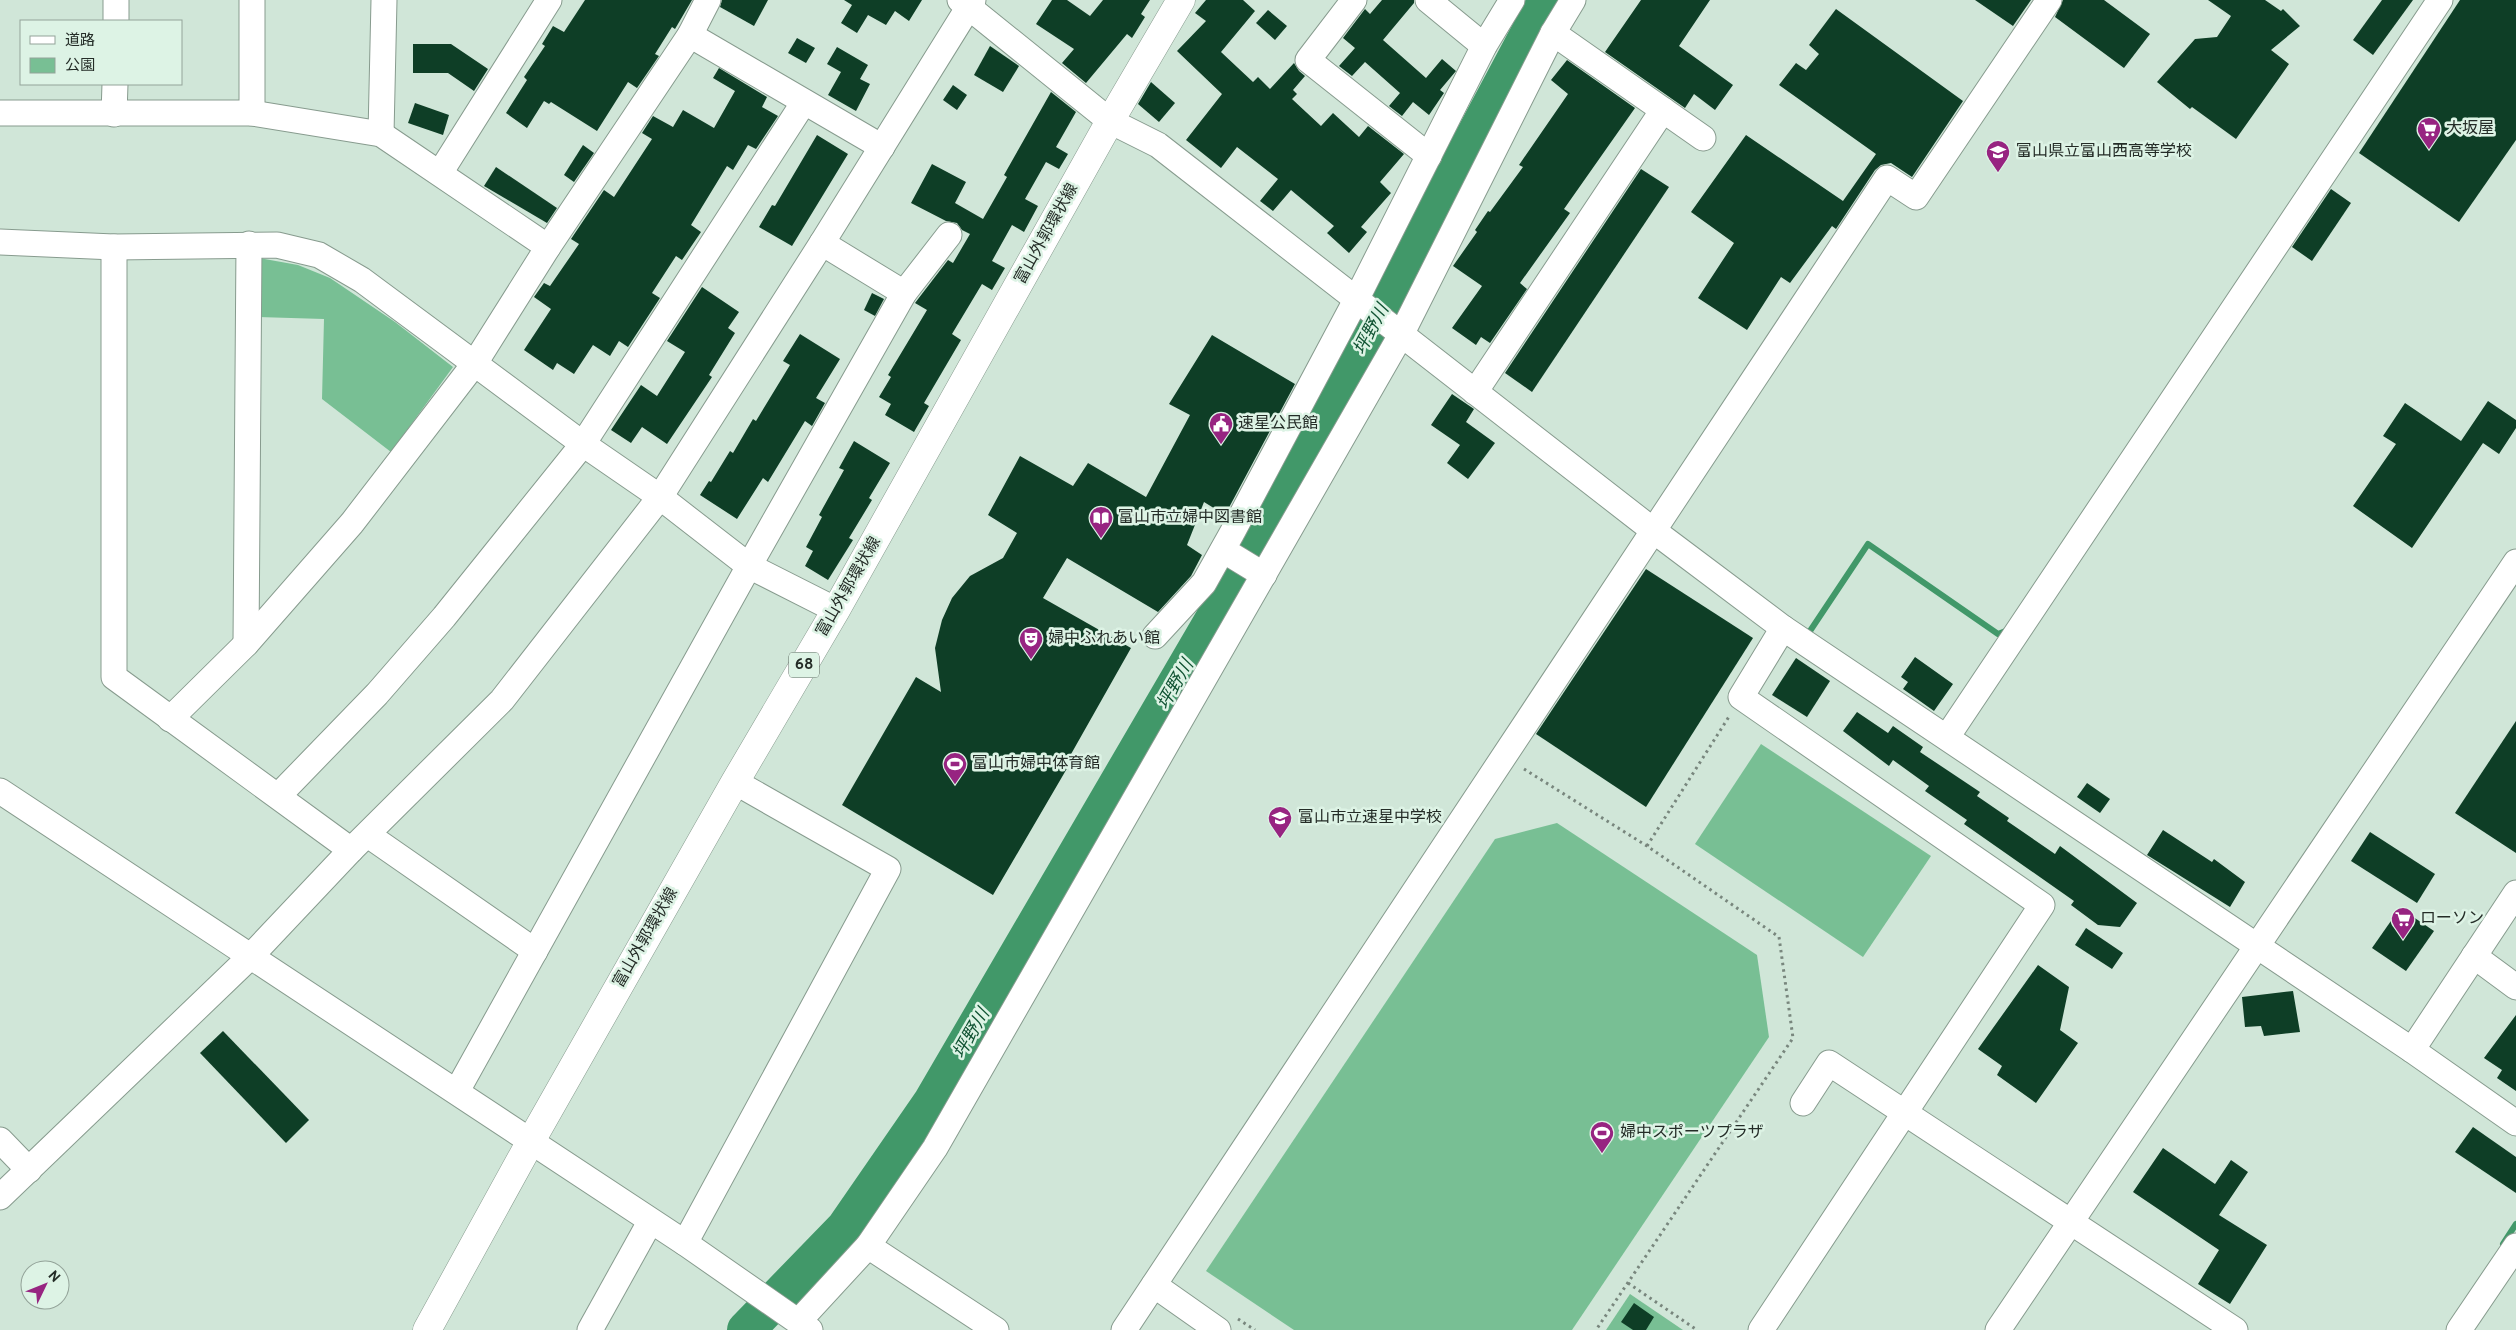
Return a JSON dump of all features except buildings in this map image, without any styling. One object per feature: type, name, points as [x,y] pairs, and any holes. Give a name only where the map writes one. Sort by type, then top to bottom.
[{"type":"main road","name":"富山外郭環状線","points":[[427,1330],[531,1141],[735,782],[836,610],[1110,121],[1181,0]]},
{"type":"street","points":[[116,0],[116,20]]},
{"type":"street","points":[[252,0],[252,113]]},
{"type":"street","points":[[381,134],[384,0]]},
{"type":"street","points":[[440,173],[549,0]]},
{"type":"street","points":[[170,719],[246,644],[352,523],[475,363],[548,247],[690,35],[708,0]]},
{"type":"street","points":[[1354,0],[1308,60],[1429,156]]},
{"type":"street","points":[[1428,0],[1484,46]]},
{"type":"street","points":[[1155,636],[1204,582],[1223,550],[1356,300],[1484,46],[1512,0]]},
{"type":"street","points":[[0,791],[250,957],[457,1091],[749,1287],[802,1325],[868,1246],[935,1148],[1401,335],[1553,33],[1573,0]]},
{"type":"street","points":[[1124,1330],[1887,178],[1916,197],[2049,0]]},
{"type":"street","points":[[1947,736],[2440,0]]},
{"type":"street","points":[[0,1197],[250,957],[360,842],[502,700],[660,497],[882,147],[967,2],[1110,121],[1158,145],[1654,531],[1783,628],[1947,736],[2412,1050],[2516,1123]]},
{"type":"street","points":[[1553,33],[1703,138]]},
{"type":"street","points":[[690,35],[882,147]]},
{"type":"street","points":[[114,114],[115,85]]},
{"type":"street","points":[[279,795],[377,694],[444,617],[583,444],[804,102]]},
{"type":"street","points":[[1475,392],[1663,110]]},
{"type":"street","points":[[0,113],[252,113],[381,134],[548,247]]},
{"type":"street","points":[[457,1091],[749,566],[904,293],[949,234]]},
{"type":"street","points":[[0,242],[114,247],[277,245],[319,255],[362,280],[583,444],[660,497],[749,566],[836,610]]},
{"type":"street","points":[[822,243],[904,293]]},
{"type":"street","points":[[246,644],[249,244]]},
{"type":"street","points":[[114,247],[114,677],[170,719],[279,795],[360,842],[535,950]]},
{"type":"street","points":[[1223,550],[1264,575]]},
{"type":"street","points":[[1998,1330],[2256,946],[2514,570]]},
{"type":"street","points":[[1761,1330],[1906,1114],[2042,905],[1741,696],[1783,628]]},
{"type":"street","points":[[684,1243],[888,869],[735,782]]},
{"type":"street","points":[[2412,1050],[2516,893]]},
{"type":"street","points":[[2474,956],[2516,987]]},
{"type":"street","points":[[1804,1103],[1829,1063],[2072,1221],[2235,1330]]},
{"type":"street","points":[[0,1140],[29,1170]]},
{"type":"street","points":[[590,1330],[650,1222]]},
{"type":"street","points":[[868,1246],[996,1330]]},
{"type":"street","points":[[2459,1330],[2516,1246]]},
{"type":"street","points":[[1154,1285],[1218,1330]]},
{"type":"path","points":[[1647,846],[1741,696]]},
{"type":"path","points":[[1525,768],[1647,846],[1778,937],[1793,1038],[1596,1330]]},
{"type":"path","points":[[1628,1283],[1697,1330]]},
{"type":"green space","points":[[259,258],[298,265],[330,278],[395,322],[453,367],[391,452],[322,399],[324,319],[258,317]]},
{"type":"green space","points":[[1761,744],[1931,856],[1863,957],[1695,844]]},
{"type":"green space","points":[[1557,823],[1757,955],[1769,1037],[1572,1330],[1294,1330],[1206,1271],[1495,839]]},
{"type":"green space","points":[[1630,1294],[1683,1330],[1606,1330]]},
{"type":"waterway","name":"坪野川","points":[[746,1330],[845,1228],[932,1102],[1252,554],[1547,0]]},
{"type":"waterway","points":[[1810,631],[1868,544],[1998,634],[2008,630]]},
{"type":"waterway","points":[[2503,1244],[2516,1224]]},
{"type":"place","name":"大坂屋","points":[[2429,150]]},
{"type":"place","name":"富山県立富山西高等学校","points":[[1998,173]]},
{"type":"place","name":"速星公民館","points":[[1221,445]]},
{"type":"place","name":"富山市立婦中図書館","points":[[1101,539]]},
{"type":"place","name":"婦中ふれあい館","points":[[1031,660]]},
{"type":"place","name":"富山市婦中体育館","points":[[955,785]]},
{"type":"place","name":"富山市立速星中学校","points":[[1280,839]]},
{"type":"place","name":"ローソン","points":[[2403,940]]},
{"type":"place","name":"婦中スポーツプラザ","points":[[1602,1154]]}]
